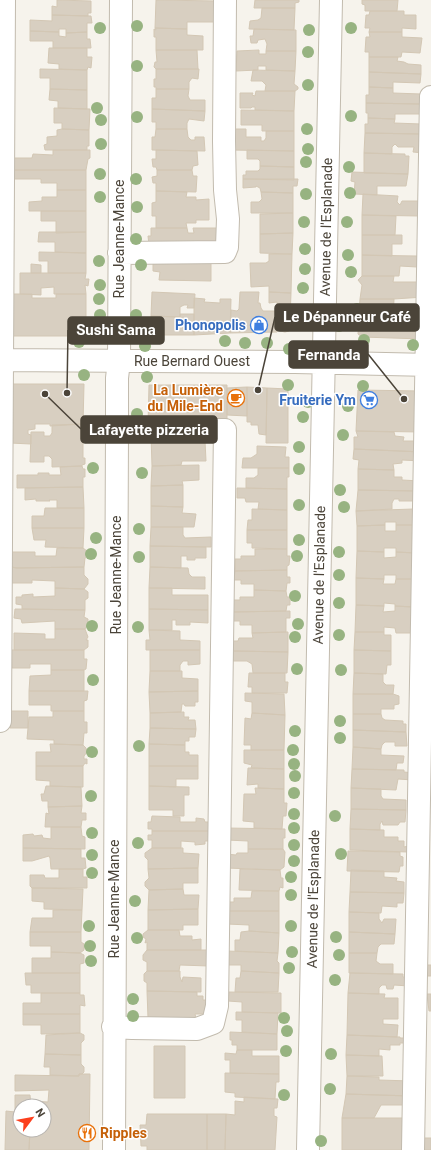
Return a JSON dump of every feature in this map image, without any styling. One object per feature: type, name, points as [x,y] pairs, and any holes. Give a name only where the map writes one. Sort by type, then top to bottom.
[{"type":"street","points":[[0,721],[4,0]]},
{"type":"street","name":"Rue Jeanne-Mance","points":[[114,1150],[113,1027],[121,0]]},
{"type":"street","points":[[119,253],[225,252],[227,247],[228,219],[225,190],[224,141],[226,0]]},
{"type":"street","name":"Avenue de l'Esplanade","points":[[308,1150],[331,0]]},
{"type":"street","points":[[413,1150],[428,365],[431,97]]},
{"type":"street","name":"Rue Bernard Ouest","points":[[1,360],[323,362],[428,365]]},
{"type":"street","points":[[113,1027],[197,1029],[213,1023],[218,1006],[226,430],[117,430]]},
{"type":"building","points":[[57,0],[91,1],[91,13],[88,13],[88,16],[52,15],[52,6],[57,7]]},
{"type":"building","points":[[156,0],[217,1],[217,22],[187,22],[187,29],[155,28]]},
{"type":"building","points":[[255,0],[299,0],[299,2],[295,3],[295,8],[254,8]]},
{"type":"building","points":[[362,0],[398,0],[397,11],[365,11],[365,5],[362,4]]},
{"type":"building","points":[[262,8],[295,8],[294,30],[249,29],[250,21],[261,18]]},
{"type":"building","points":[[370,11],[404,11],[404,15],[416,15],[416,29],[402,28],[402,32],[369,32],[370,28],[365,28],[366,15],[369,15]]},
{"type":"building","points":[[52,15],[91,16],[92,23],[87,23],[87,32],[66,33],[66,29],[59,29],[59,32],[30,31],[30,20],[52,21]]},
{"type":"building","points":[[155,28],[187,29],[187,35],[203,36],[203,50],[156,50],[156,37],[154,37],[154,29],[156,30]]},
{"type":"building","points":[[254,29],[296,30],[296,51],[266,51],[267,44],[265,39],[258,40],[257,43],[251,43],[250,36],[253,36]]},
{"type":"building","points":[[30,31],[59,32],[59,36],[66,37],[66,33],[87,32],[87,39],[90,39],[91,48],[53,48],[53,41],[30,41]]},
{"type":"building","points":[[369,32],[402,32],[402,37],[422,38],[420,53],[402,52],[401,57],[369,57],[369,52],[365,52],[366,37],[370,37]]},
{"type":"building","points":[[49,48],[87,48],[87,57],[92,57],[91,68],[88,67],[87,70],[59,69],[59,64],[48,63]]},
{"type":"building","points":[[156,50],[197,50],[198,69],[156,69],[154,67],[155,62],[157,62]]},
{"type":"building","points":[[259,50],[259,54],[266,54],[266,51],[296,51],[295,71],[266,70],[266,66],[258,66],[258,70],[236,71],[237,51]]},
{"type":"building","points":[[369,57],[398,57],[397,61],[421,65],[421,74],[369,72]]},
{"type":"building","points":[[40,69],[87,70],[87,90],[50,89],[50,78],[40,78]]},
{"type":"building","points":[[156,69],[199,69],[198,79],[192,78],[189,82],[189,89],[156,89],[156,87],[154,87],[154,79],[156,79]]},
{"type":"building","points":[[253,70],[295,71],[294,84],[298,87],[298,89],[295,91],[265,91],[266,85],[262,81],[251,81]]},
{"type":"building","points":[[369,72],[421,74],[420,83],[393,82],[393,88],[369,87]]},
{"type":"building","points":[[369,87],[393,88],[393,93],[421,94],[420,104],[366,103],[366,95],[369,95]]},
{"type":"building","points":[[50,89],[87,90],[87,109],[58,108],[58,101],[49,100]]},
{"type":"building","points":[[156,89],[189,89],[188,96],[190,100],[205,100],[205,111],[152,109],[152,98],[156,98]]},
{"type":"building","points":[[256,91],[295,91],[294,111],[255,110],[255,107],[240,108],[240,93],[253,93],[252,95],[255,96]]},
{"type":"building","points":[[366,103],[420,104],[420,114],[395,114],[395,119],[368,118],[368,113],[366,113]]},
{"type":"building","points":[[54,108],[90,109],[89,130],[62,129],[62,123],[54,123]]},
{"type":"building","points":[[152,109],[205,111],[204,121],[189,119],[187,129],[156,129],[156,122],[152,122]]},
{"type":"building","points":[[241,110],[294,111],[294,131],[262,131],[262,125],[241,125]]},
{"type":"building","points":[[368,118],[395,119],[394,123],[421,124],[421,134],[365,133],[365,124],[368,124]]},
{"type":"building","points":[[156,129],[187,129],[188,137],[191,140],[195,140],[195,137],[204,137],[205,151],[152,150],[152,137],[155,137]]},
{"type":"building","points":[[231,129],[246,129],[246,137],[261,137],[261,141],[264,141],[266,138],[266,131],[294,131],[294,151],[231,150]]},
{"type":"building","points":[[57,130],[89,130],[89,146],[87,146],[87,150],[45,150],[44,145],[47,144],[47,137],[57,136]]},
{"type":"building","points":[[365,133],[421,134],[424,153],[413,152],[414,147],[398,147],[395,144],[392,147],[392,154],[364,153]]},
{"type":"building","points":[[53,150],[90,150],[90,158],[88,159],[86,170],[13,170],[13,158],[32,158],[33,154],[53,155]]},
{"type":"building","points":[[156,150],[197,151],[198,165],[193,166],[192,170],[157,170],[156,167],[153,167],[152,159],[156,159]]},
{"type":"building","points":[[247,150],[294,151],[294,167],[260,166],[260,161],[258,159],[247,159]]},
{"type":"building","points":[[364,153],[405,154],[405,156],[409,156],[408,174],[364,173]]},
{"type":"building","points":[[260,166],[294,167],[294,180],[243,179],[243,175],[246,175],[246,171],[258,171]]},
{"type":"building","points":[[13,170],[86,170],[86,190],[57,190],[57,183],[41,183],[41,179],[13,179]]},
{"type":"building","points":[[157,170],[192,170],[193,176],[197,176],[196,192],[156,191],[156,183],[153,183],[152,177],[157,176]]},
{"type":"building","points":[[352,172],[408,174],[406,186],[377,186],[377,195],[354,194],[355,182],[351,181]]},
{"type":"building","points":[[243,179],[298,179],[297,186],[293,186],[293,193],[261,192],[260,188],[256,186],[243,188]]},
{"type":"building","points":[[57,190],[86,190],[86,211],[29,211],[29,202],[42,201],[42,197],[57,197]]},
{"type":"building","points":[[156,191],[187,192],[186,197],[196,197],[196,200],[209,199],[209,220],[196,220],[196,223],[186,223],[187,228],[156,228],[156,216],[152,216],[152,203],[156,202]]},
{"type":"building","points":[[261,192],[293,193],[293,213],[251,213],[251,202],[259,202],[262,199]]},
{"type":"building","points":[[363,194],[398,196],[397,202],[400,205],[402,201],[419,201],[419,216],[362,215]]},
{"type":"building","points":[[41,211],[86,211],[86,232],[56,233],[56,221],[41,221]]},
{"type":"building","points":[[293,213],[293,233],[260,234],[260,214]]},
{"type":"building","points":[[362,215],[396,216],[395,235],[362,235]]},
{"type":"building","points":[[151,228],[187,228],[188,233],[194,233],[193,228],[220,228],[220,245],[149,245],[148,236],[151,236]]},
{"type":"building","points":[[39,232],[86,232],[86,253],[55,252],[55,242],[38,242]]},
{"type":"building","points":[[293,233],[292,254],[260,253],[260,234]]},
{"type":"building","points":[[362,235],[402,235],[402,244],[392,244],[392,256],[362,255]]},
{"type":"building","points":[[39,252],[86,253],[86,273],[48,273],[48,261],[39,261]]},
{"type":"building","points":[[269,254],[292,254],[291,293],[269,292],[269,286],[251,287],[250,263],[266,263],[269,261]]},
{"type":"building","points":[[362,255],[417,256],[417,267],[400,266],[399,276],[362,276]]},
{"type":"building","points":[[211,261],[211,281],[159,280],[160,272],[153,271],[153,262]]},
{"type":"building","points":[[31,264],[41,265],[41,273],[31,273]]},
{"type":"building","points":[[20,273],[86,273],[85,279],[89,279],[88,286],[85,285],[86,294],[54,294],[54,287],[41,288],[41,295],[20,294]]},
{"type":"building","points":[[362,276],[394,276],[393,282],[418,282],[424,297],[360,299],[362,285],[358,280]]},
{"type":"building","points":[[152,292],[195,294],[194,308],[187,308],[188,305],[180,307],[180,317],[151,316]]},
{"type":"building","points":[[240,292],[259,292],[258,303],[260,303],[263,311],[277,311],[277,302],[269,303],[269,292],[291,293],[290,319],[288,318],[288,321],[291,327],[289,331],[280,331],[278,328],[277,332],[230,333],[231,310],[237,311],[239,309]]},
{"type":"building","points":[[12,294],[32,294],[32,298],[56,298],[56,294],[86,294],[86,336],[12,336]]},
{"type":"building","points":[[194,298],[205,299],[204,302],[220,303],[220,299],[231,299],[230,333],[194,335]]},
{"type":"building","points":[[360,299],[394,299],[393,319],[401,320],[400,324],[422,324],[422,339],[362,337],[358,334]]},
{"type":"building","points":[[180,314],[194,314],[194,335],[150,335],[151,316],[180,317]]},
{"type":"building","points":[[10,384],[84,384],[83,424],[50,426],[50,424],[35,424],[35,429],[28,430],[28,434],[31,435],[31,444],[10,443]]},
{"type":"building","points":[[149,385],[227,385],[227,427],[148,426]]},
{"type":"building","points":[[247,387],[267,388],[266,435],[259,434],[258,425],[251,425],[251,422],[247,422]]},
{"type":"building","points":[[247,387],[247,416],[227,415],[227,388]]},
{"type":"building","points":[[267,388],[288,389],[288,443],[266,443]]},
{"type":"building","points":[[358,390],[421,391],[421,432],[356,431]]},
{"type":"building","points":[[83,424],[83,458],[85,458],[85,464],[82,466],[52,467],[52,459],[49,456],[44,456],[44,462],[30,462],[31,432],[44,432],[44,436],[50,436],[52,433],[52,425]]},
{"type":"building","points":[[356,431],[394,432],[395,436],[404,437],[403,441],[421,441],[422,452],[354,449],[354,437],[358,437]]},
{"type":"building","points":[[151,435],[205,441],[206,461],[182,461],[181,465],[152,466]]},
{"type":"building","points":[[257,446],[286,447],[285,457],[289,457],[289,468],[242,468],[243,458],[251,458],[257,454]]},
{"type":"building","points":[[354,449],[422,452],[422,461],[402,460],[402,463],[393,464],[394,470],[358,469],[359,460],[353,459]]},
{"type":"building","points":[[199,465],[199,480],[182,481],[183,485],[151,486],[152,466]]},
{"type":"building","points":[[82,466],[83,469],[85,469],[83,487],[17,488],[17,475],[38,475],[38,473],[49,473],[49,475],[61,475],[60,467]]},
{"type":"building","points":[[258,468],[289,468],[287,489],[246,488],[246,478],[254,478],[258,475]]},
{"type":"building","points":[[358,469],[394,470],[394,477],[402,477],[402,480],[420,481],[420,491],[358,490]]},
{"type":"building","points":[[183,485],[183,507],[151,506],[151,486]]},
{"type":"building","points":[[83,487],[84,508],[57,508],[57,500],[25,500],[25,488]]},
{"type":"building","points":[[237,488],[287,489],[287,510],[258,509],[259,502],[246,502],[245,498],[237,498]]},
{"type":"building","points":[[358,490],[417,491],[418,501],[399,501],[399,499],[394,499],[392,509],[356,511]]},
{"type":"building","points":[[151,506],[183,507],[182,513],[196,514],[194,527],[151,527]]},
{"type":"building","points":[[45,508],[84,508],[84,528],[32,528],[32,516],[44,516]]},
{"type":"building","points":[[252,509],[287,510],[287,530],[247,530],[248,520],[252,520]]},
{"type":"building","points":[[413,509],[413,525],[396,525],[396,522],[385,522],[385,525],[357,526],[356,511]]},
{"type":"building","points":[[385,525],[385,531],[396,531],[396,525],[417,525],[416,553],[396,552],[396,548],[384,548],[384,552],[357,551],[357,526]]},
{"type":"building","points":[[151,527],[183,527],[183,535],[185,538],[211,537],[211,547],[150,546]]},
{"type":"building","points":[[32,528],[84,528],[83,548],[45,547],[46,540],[34,540]]},
{"type":"building","points":[[247,530],[287,530],[287,549],[252,548],[252,543],[247,543]]},
{"type":"building","points":[[150,546],[206,547],[206,558],[187,560],[187,556],[181,556],[181,568],[150,567]]},
{"type":"building","points":[[57,548],[83,548],[87,551],[88,556],[85,558],[84,567],[11,567],[11,552],[35,552],[35,556],[56,556]]},
{"type":"building","points":[[255,549],[287,549],[287,556],[290,556],[287,570],[235,571],[235,559],[241,559],[241,556],[255,556]]},
{"type":"building","points":[[357,551],[384,552],[384,558],[396,557],[396,552],[416,553],[414,579],[396,579],[396,575],[384,575],[384,579],[356,578]]},
{"type":"building","points":[[11,567],[84,567],[84,575],[88,579],[88,584],[84,589],[55,588],[55,581],[32,580],[32,583],[11,583]]},
{"type":"building","points":[[150,567],[188,568],[189,574],[192,577],[205,577],[205,589],[149,588]]},
{"type":"building","points":[[287,570],[287,577],[290,577],[290,583],[287,583],[286,591],[254,590],[254,584],[241,584],[241,580],[234,580],[235,571]]},
{"type":"building","points":[[356,578],[384,579],[383,584],[395,584],[396,579],[414,579],[413,607],[395,606],[395,604],[384,603],[384,606],[356,605]]},
{"type":"building","points":[[55,588],[84,589],[88,592],[88,598],[85,600],[85,610],[22,609],[22,605],[16,604],[16,597],[22,597],[22,595],[33,594],[33,597],[55,596]]},
{"type":"building","points":[[149,588],[172,588],[172,595],[208,595],[208,610],[149,609]]},
{"type":"building","points":[[254,590],[286,591],[287,597],[290,597],[290,605],[287,605],[286,611],[233,612],[233,600],[240,600],[240,597],[254,597]]},
{"type":"building","points":[[356,605],[384,606],[383,612],[395,611],[395,606],[413,607],[413,633],[396,633],[395,628],[384,627],[384,632],[355,632]]},
{"type":"building","points":[[15,609],[85,610],[84,617],[88,619],[88,624],[85,629],[55,629],[55,621],[22,623],[21,619],[14,618]]},
{"type":"building","points":[[149,609],[208,610],[208,623],[190,622],[190,625],[176,625],[176,620],[172,620],[172,630],[149,630]]},
{"type":"building","points":[[290,611],[290,618],[286,618],[286,632],[252,633],[252,625],[240,625],[240,621],[233,621],[233,612]]},
{"type":"building","points":[[55,629],[85,629],[88,637],[86,640],[88,640],[88,647],[84,650],[14,650],[14,633],[45,634],[45,639],[55,639]]},
{"type":"building","points":[[149,630],[180,631],[180,640],[200,641],[200,650],[146,650],[146,640],[150,640]]},
{"type":"building","points":[[288,632],[288,652],[233,651],[233,641],[238,641],[239,638],[253,638],[252,633]]},
{"type":"building","points":[[355,632],[384,632],[384,635],[391,635],[391,651],[354,650]]},
{"type":"building","points":[[11,650],[84,650],[84,659],[87,659],[86,669],[51,670],[51,664],[30,664],[30,668],[12,668]]},
{"type":"building","points":[[150,650],[200,650],[200,664],[188,665],[188,661],[183,661],[180,665],[180,671],[150,671]]},
{"type":"building","points":[[354,650],[391,651],[391,665],[387,665],[386,674],[354,673]]},
{"type":"building","points":[[233,651],[288,652],[287,673],[253,673],[252,664],[247,661],[233,661]]},
{"type":"building","points":[[51,670],[84,670],[84,691],[29,691],[30,676],[51,675]]},
{"type":"building","points":[[150,671],[182,671],[182,678],[198,679],[198,691],[149,692]]},
{"type":"building","points":[[249,673],[285,673],[285,682],[288,682],[287,693],[252,693],[252,687],[248,687]]},
{"type":"building","points":[[354,673],[383,674],[383,682],[386,685],[394,685],[393,694],[353,694]]},
{"type":"building","points":[[29,691],[88,691],[87,700],[84,701],[84,711],[51,711],[51,705],[29,705]]},
{"type":"building","points":[[198,691],[198,702],[195,702],[195,706],[185,706],[182,704],[181,712],[150,713],[149,692]]},
{"type":"building","points":[[245,693],[284,694],[285,715],[252,713],[252,702],[245,701]]},
{"type":"building","points":[[353,694],[393,694],[399,696],[399,704],[394,705],[394,709],[381,709],[381,714],[353,714]]},
{"type":"building","points":[[11,711],[28,711],[28,728],[10,728]]},
{"type":"building","points":[[53,711],[84,711],[84,722],[87,722],[87,733],[84,733],[83,745],[54,744],[54,740],[27,739],[29,717],[53,717]]},
{"type":"building","points":[[184,712],[184,717],[189,717],[188,720],[195,720],[196,729],[150,728],[150,713]]},
{"type":"building","points":[[252,713],[285,715],[284,750],[251,750],[251,745],[244,745],[245,718],[251,719]]},
{"type":"building","points":[[353,714],[381,714],[382,718],[385,720],[403,721],[403,724],[406,724],[406,732],[353,730]]},
{"type":"building","points":[[150,728],[196,729],[195,737],[189,737],[189,741],[185,741],[185,745],[149,744]]},
{"type":"building","points":[[353,730],[406,732],[407,746],[395,746],[395,742],[385,742],[381,749],[353,747]]},
{"type":"building","points":[[50,744],[83,745],[87,752],[84,759],[87,759],[87,764],[85,763],[83,766],[36,766],[36,752],[51,752]]},
{"type":"building","points":[[149,744],[185,745],[185,752],[189,752],[189,755],[198,755],[198,766],[149,766]]},
{"type":"building","points":[[353,747],[381,749],[381,755],[404,756],[403,763],[397,763],[396,770],[352,769]]},
{"type":"building","points":[[244,750],[284,750],[284,769],[251,768],[252,765],[244,763]]},
{"type":"building","points":[[36,766],[83,766],[83,787],[50,786],[50,781],[36,780]]},
{"type":"building","points":[[149,766],[198,766],[198,779],[176,779],[176,787],[149,786]]},
{"type":"building","points":[[248,768],[284,769],[284,789],[258,788],[258,784],[247,785]]},
{"type":"building","points":[[352,769],[404,770],[404,772],[414,773],[413,780],[398,779],[396,790],[351,788]]},
{"type":"building","points":[[46,786],[81,787],[82,806],[48,807],[48,801],[42,801],[41,794],[44,794]]},
{"type":"building","points":[[149,786],[189,787],[189,795],[184,795],[184,816],[173,816],[173,810],[149,810]]},
{"type":"building","points":[[255,788],[284,789],[284,803],[287,803],[286,816],[283,816],[282,829],[254,828],[254,822],[243,821],[244,794],[256,794]]},
{"type":"building","points":[[351,788],[381,789],[381,796],[383,799],[406,800],[406,810],[351,809]]},
{"type":"building","points":[[82,806],[81,813],[86,813],[86,820],[82,820],[81,827],[45,827],[46,813],[49,814],[48,807]]},
{"type":"building","points":[[351,809],[406,810],[405,822],[400,822],[398,825],[383,825],[382,821],[380,824],[380,830],[350,829]]},
{"type":"building","points":[[152,816],[180,817],[180,822],[196,822],[196,818],[204,819],[205,822],[213,822],[213,831],[152,831],[152,829],[148,829],[148,822],[151,822]]},
{"type":"building","points":[[51,827],[81,827],[82,836],[85,837],[85,849],[23,848],[23,835],[42,835],[43,838],[51,839]]},
{"type":"building","points":[[227,828],[285,829],[283,849],[248,849],[248,841],[227,840]]},
{"type":"building","points":[[350,829],[384,830],[384,837],[398,837],[398,841],[404,841],[404,847],[409,846],[408,852],[350,850]]},
{"type":"building","points":[[152,831],[213,831],[213,841],[205,841],[205,844],[195,845],[195,842],[181,841],[181,848],[152,848],[152,840],[148,840],[148,835],[152,835]]},
{"type":"building","points":[[23,848],[81,849],[81,858],[85,858],[86,868],[51,869],[49,856],[32,861],[23,861]]},
{"type":"building","points":[[152,848],[183,848],[183,853],[199,854],[198,868],[148,869],[148,860],[145,857],[145,853]]},
{"type":"building","points":[[248,849],[283,849],[285,852],[284,867],[280,870],[226,868],[226,854],[236,855],[237,853],[248,853]]},
{"type":"building","points":[[348,851],[400,852],[400,856],[403,857],[403,866],[400,866],[399,872],[347,871]]},
{"type":"building","points":[[198,868],[198,883],[183,883],[183,889],[149,890],[145,886],[145,882],[149,878],[148,869]]},
{"type":"building","points":[[59,869],[83,869],[83,877],[87,877],[87,888],[32,888],[30,886],[30,875],[44,875],[45,878],[59,878]]},
{"type":"building","points":[[240,869],[280,870],[281,878],[283,878],[283,888],[280,887],[279,891],[239,890]]},
{"type":"building","points":[[351,870],[384,871],[384,877],[397,878],[396,881],[404,882],[404,893],[350,892]]},
{"type":"building","points":[[32,888],[83,889],[82,910],[44,909],[44,902],[32,901]]},
{"type":"building","points":[[183,889],[184,895],[199,895],[198,909],[148,910],[149,890]]},
{"type":"building","points":[[252,891],[279,891],[279,911],[227,911],[227,902],[234,902],[234,898],[251,898]]},
{"type":"building","points":[[350,892],[404,893],[403,903],[397,903],[397,907],[382,906],[381,913],[349,912]]},
{"type":"building","points":[[198,909],[198,925],[183,925],[183,930],[148,930],[148,910]]},
{"type":"building","points":[[53,910],[82,910],[81,932],[30,932],[32,918],[53,918]]},
{"type":"building","points":[[227,911],[279,911],[279,933],[249,931],[249,925],[227,924]]},
{"type":"building","points":[[349,912],[379,913],[379,919],[382,923],[384,919],[396,919],[395,934],[349,932]]},
{"type":"building","points":[[148,930],[179,930],[180,936],[192,936],[192,940],[201,939],[201,950],[147,950],[147,942],[145,943],[146,939],[143,937],[143,934]]},
{"type":"building","points":[[249,931],[279,933],[278,953],[235,951],[235,940],[240,940],[241,932]]},
{"type":"building","points":[[30,932],[81,932],[81,942],[84,944],[84,950],[80,953],[51,952],[51,946],[30,946]]},
{"type":"building","points":[[349,932],[395,934],[394,944],[381,944],[378,947],[377,953],[349,953]]},
{"type":"building","points":[[147,950],[209,950],[209,966],[180,965],[179,971],[147,971],[147,962],[143,960],[143,955]]},
{"type":"building","points":[[227,951],[278,953],[277,961],[279,963],[279,973],[241,971],[241,965],[228,965]]},
{"type":"building","points":[[51,952],[80,953],[84,955],[84,963],[80,964],[80,973],[32,973],[32,958],[51,958]]},
{"type":"building","points":[[349,953],[377,953],[376,961],[380,964],[393,964],[393,974],[349,973]]},
{"type":"building","points":[[423,965],[431,965],[431,976],[423,976]]},
{"type":"building","points":[[147,971],[180,971],[182,982],[183,977],[201,978],[201,992],[147,991],[147,983],[144,981],[144,974]]},
{"type":"building","points":[[241,971],[279,973],[278,992],[235,992],[236,978],[240,978]]},
{"type":"building","points":[[25,973],[80,973],[80,993],[31,993],[31,985],[26,985]]},
{"type":"building","points":[[350,973],[403,974],[403,977],[409,978],[409,986],[394,985],[393,989],[387,989],[386,985],[382,985],[379,988],[379,994],[348,993]]},
{"type":"building","points":[[147,991],[197,992],[197,996],[203,996],[203,1000],[208,1000],[208,1009],[205,1010],[205,1014],[195,1014],[196,1018],[148,1018]]},
{"type":"building","points":[[229,992],[281,993],[281,1013],[242,1012],[242,1002],[228,1001]]},
{"type":"building","points":[[41,993],[80,993],[80,995],[84,995],[85,1006],[80,1005],[80,1014],[23,1014],[23,1003],[41,1003]]},
{"type":"building","points":[[348,993],[385,994],[384,998],[398,998],[398,1019],[383,1019],[383,1024],[398,1025],[397,1037],[347,1035]]},
{"type":"building","points":[[427,994],[431,994],[431,1011],[429,1011]]},
{"type":"building","points":[[236,1012],[278,1013],[277,1034],[242,1032],[242,1020],[236,1020]]},
{"type":"building","points":[[23,1014],[80,1014],[80,1033],[41,1034],[41,1025],[23,1025]]},
{"type":"building","points":[[230,1032],[277,1034],[277,1050],[237,1050],[237,1045],[232,1045],[232,1040],[230,1040]]},
{"type":"building","points":[[80,1033],[84,1035],[84,1040],[81,1043],[81,1055],[45,1054],[46,1035]]},
{"type":"building","points":[[347,1035],[400,1037],[405,1038],[405,1043],[400,1043],[400,1045],[390,1045],[390,1050],[379,1049],[379,1056],[346,1055]]},
{"type":"building","points":[[154,1046],[185,1046],[185,1098],[154,1098]]},
{"type":"building","points":[[237,1050],[252,1050],[252,1056],[279,1056],[279,1074],[230,1073],[230,1060],[225,1060],[225,1053],[236,1054]]},
{"type":"building","points":[[45,1054],[81,1055],[81,1064],[84,1067],[84,1072],[79,1074],[79,1076],[50,1075],[50,1067],[44,1067]]},
{"type":"building","points":[[346,1055],[382,1056],[383,1076],[347,1076]]},
{"type":"building","points":[[225,1073],[279,1074],[279,1082],[276,1082],[275,1099],[235,1097],[235,1093],[225,1092]]},
{"type":"building","points":[[79,1074],[90,1074],[89,1150],[29,1150],[30,1138],[52,1138],[52,1098],[48,1098],[49,1090],[15,1091],[15,1075],[79,1076]]},
{"type":"building","points":[[347,1076],[379,1077],[379,1080],[411,1081],[411,1096],[346,1094]]},
{"type":"building","points":[[346,1094],[411,1096],[410,1105],[381,1105],[374,1118],[342,1118]]},
{"type":"building","points":[[15,1095],[30,1095],[30,1098],[15,1098]]},
{"type":"building","points":[[244,1097],[278,1099],[277,1108],[274,1108],[274,1116],[277,1117],[275,1150],[225,1150],[226,1114],[235,1115],[235,1101],[244,1102]]},
{"type":"building","points":[[6,1111],[12,1112],[12,1138],[30,1138],[29,1150],[5,1150]]},
{"type":"building","points":[[147,1114],[207,1114],[207,1150],[147,1150],[147,1146],[141,1146],[140,1125],[146,1125]]},
{"type":"building","points":[[207,1114],[226,1114],[225,1150],[207,1150]]},
{"type":"building","points":[[342,1118],[408,1118],[407,1150],[342,1150]]},
{"type":"building","points":[[417,1138],[431,1138],[431,1150],[417,1150]]},
{"type":"place","name":"Phonopolis","points":[[259,325]]},
{"type":"place","name":"Le Dépanneur Café","points":[[258,390]]},
{"type":"place","name":"Sushi Sama","points":[[67,393]]},
{"type":"place","name":"Lafayette pizzeria","points":[[45,394]]},
{"type":"place","name":"La Lumière du Mile-End","points":[[236,398]]},
{"type":"place","name":"Fernanda","points":[[404,399]]},
{"type":"place","name":"Fruiterie Ym","points":[[369,400]]},
{"type":"place","name":"Ripples","points":[[87,1133]]}]
